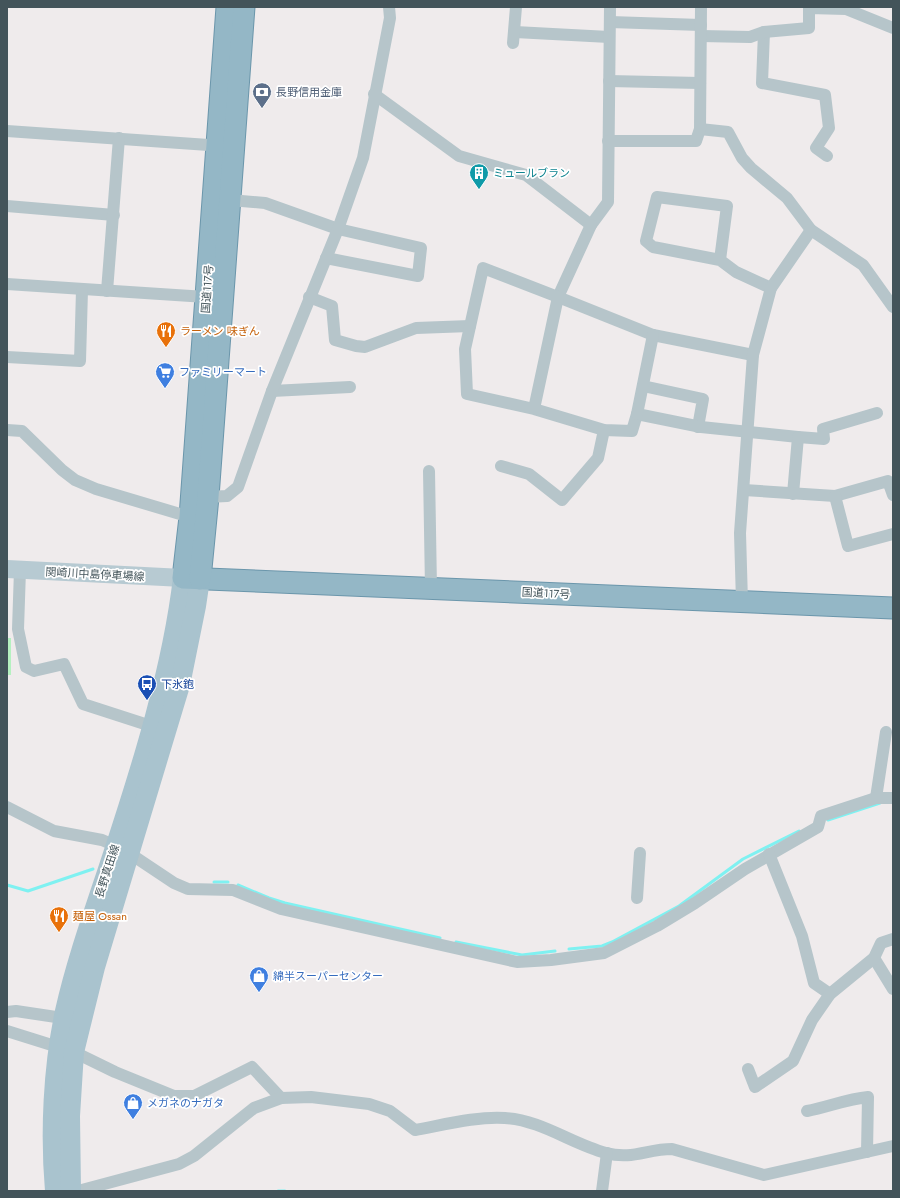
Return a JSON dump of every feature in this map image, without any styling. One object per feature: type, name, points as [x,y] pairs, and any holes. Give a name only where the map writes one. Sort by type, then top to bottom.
[{"type":"highway","name":"国道117号","points":[[191,579],[208,497],[230,200],[226,146],[227,7]]},
{"type":"highway","name":"国道117号","points":[[191,579],[190,517],[206,298],[244,7]]},
{"type":"highway","name":"国道117号","points":[[191,579],[893,608]]},
{"type":"main road","name":"関崎川中島停車場線","points":[[14,569],[191,579]]},
{"type":"main road","name":"長野真田線","points":[[55,1191],[52,1160],[66,1050],[95,967],[151,726],[158,705],[180,602],[191,579]]},
{"type":"main road","name":"長野真田線","points":[[122,850],[156,768],[180,685],[196,606],[191,579]]},
{"type":"main road","name":"長野真田線","points":[[66,1050],[70,1116],[70,1191]]},
{"type":"street","points":[[208,497],[227,496],[238,488],[272,391],[309,297],[338,229],[363,158],[374,94],[390,18],[390,7]]},
{"type":"street","points":[[516,7],[514,37],[610,37]]},
{"type":"street","points":[[534,409],[558,297],[591,225],[608,202],[610,7]]},
{"type":"street","points":[[608,141],[696,141],[700,129],[701,7]]},
{"type":"street","points":[[610,22],[750,37],[764,32],[809,28],[809,8],[846,9],[893,28]]},
{"type":"street","points":[[764,32],[762,83],[825,95],[829,128],[816,148],[827,156]]},
{"type":"street","points":[[609,81],[700,83]]},
{"type":"street","points":[[374,94],[459,156],[526,175],[591,225]]},
{"type":"street","points":[[700,129],[728,132],[742,158],[751,168],[787,198],[810,230],[863,265],[893,307]]},
{"type":"street","points":[[7,131],[226,146]]},
{"type":"street","points":[[107,291],[119,138]]},
{"type":"street","points":[[720,260],[727,206],[657,197],[646,241],[653,246],[720,260],[736,272],[771,288]]},
{"type":"street","points":[[230,200],[265,203],[338,229],[421,248],[418,276],[326,258]]},
{"type":"street","points":[[7,206],[114,215]]},
{"type":"street","points":[[742,602],[740,533],[753,355],[771,288],[810,230]]},
{"type":"street","points":[[653,335],[637,414],[632,431],[604,430],[534,409],[467,394],[465,349],[483,268],[653,335],[753,355]]},
{"type":"street","points":[[7,284],[206,298]]},
{"type":"street","points":[[7,357],[80,361],[82,290]]},
{"type":"street","points":[[309,297],[332,306],[335,340],[356,346],[365,347],[416,328],[470,326]]},
{"type":"street","points":[[643,386],[703,399],[698,427]]},
{"type":"street","points":[[272,391],[350,387]]},
{"type":"street","points":[[637,414],[698,427],[824,439],[823,429],[877,413]]},
{"type":"street","points":[[7,430],[22,431],[62,470],[75,480],[96,489],[190,517]]},
{"type":"street","points":[[501,466],[529,474],[562,500],[598,458],[604,430]]},
{"type":"street","points":[[793,494],[798,437]]},
{"type":"street","points":[[429,471],[431,588]]},
{"type":"street","points":[[744,490],[834,496],[888,481],[893,495]]},
{"type":"street","points":[[834,496],[848,546],[893,534]]},
{"type":"street","points":[[14,569],[18,629],[26,667],[34,671],[64,664],[83,704],[151,726]]},
{"type":"street","points":[[876,798],[886,732]]},
{"type":"street","points":[[7,807],[54,832],[102,840],[122,850],[174,883],[188,889],[233,890],[281,909],[517,962],[551,960],[604,953],[689,907],[716,887],[769,854],[818,827],[821,816],[876,798],[893,798]]},
{"type":"street","points":[[637,898],[640,853]]},
{"type":"street","points":[[769,854],[802,936],[814,983],[830,994]]},
{"type":"street","points":[[748,1069],[755,1087],[793,1061],[812,1020],[830,994],[874,958],[881,943],[893,939]]},
{"type":"street","points":[[874,958],[893,989]]},
{"type":"street","points":[[7,1012],[16,1011],[56,1018]]},
{"type":"street","points":[[7,1031],[66,1050],[174,1096],[194,1096],[252,1067],[281,1098]]},
{"type":"street","points":[[78,1191],[179,1164],[194,1156],[254,1108],[281,1098],[311,1097],[369,1104],[390,1111],[415,1130],[493,1117],[507,1118],[532,1123],[607,1153],[634,1156],[658,1149],[672,1149],[764,1175],[893,1146]]},
{"type":"street","points":[[807,1111],[825,1108],[849,1099],[868,1097],[867,1152]]},
{"type":"street","points":[[602,1191],[607,1153]]},
{"type":"green space","points":[[7,638],[11,638],[11,675],[7,675]]},
{"type":"waterway","points":[[828,820],[880,803]]},
{"type":"waterway","points":[[569,949],[602,946],[612,942],[679,906],[743,859],[799,831]]},
{"type":"waterway","points":[[7,885],[28,891],[93,869]]},
{"type":"waterway","points":[[214,882],[228,882]]},
{"type":"waterway","points":[[238,885],[285,903],[440,938]]},
{"type":"waterway","points":[[456,942],[522,955],[555,951]]},
{"type":"waterway","points":[[278,1191],[285,1191]]},
{"type":"place","name":"長野信用金庫","points":[[262,109]]},
{"type":"place","name":"ミュールブラン","points":[[479,190]]},
{"type":"place","name":"ラーメン 味ぎん","points":[[166,348]]},
{"type":"place","name":"ファミリーマート","points":[[165,389]]},
{"type":"place","name":"下氷鉋","points":[[147,701]]},
{"type":"place","name":"麺屋 Ossan","points":[[59,933]]},
{"type":"place","name":"綿半スーパーセンター","points":[[259,993]]},
{"type":"place","name":"メガネのナガタ","points":[[133,1120]]}]
